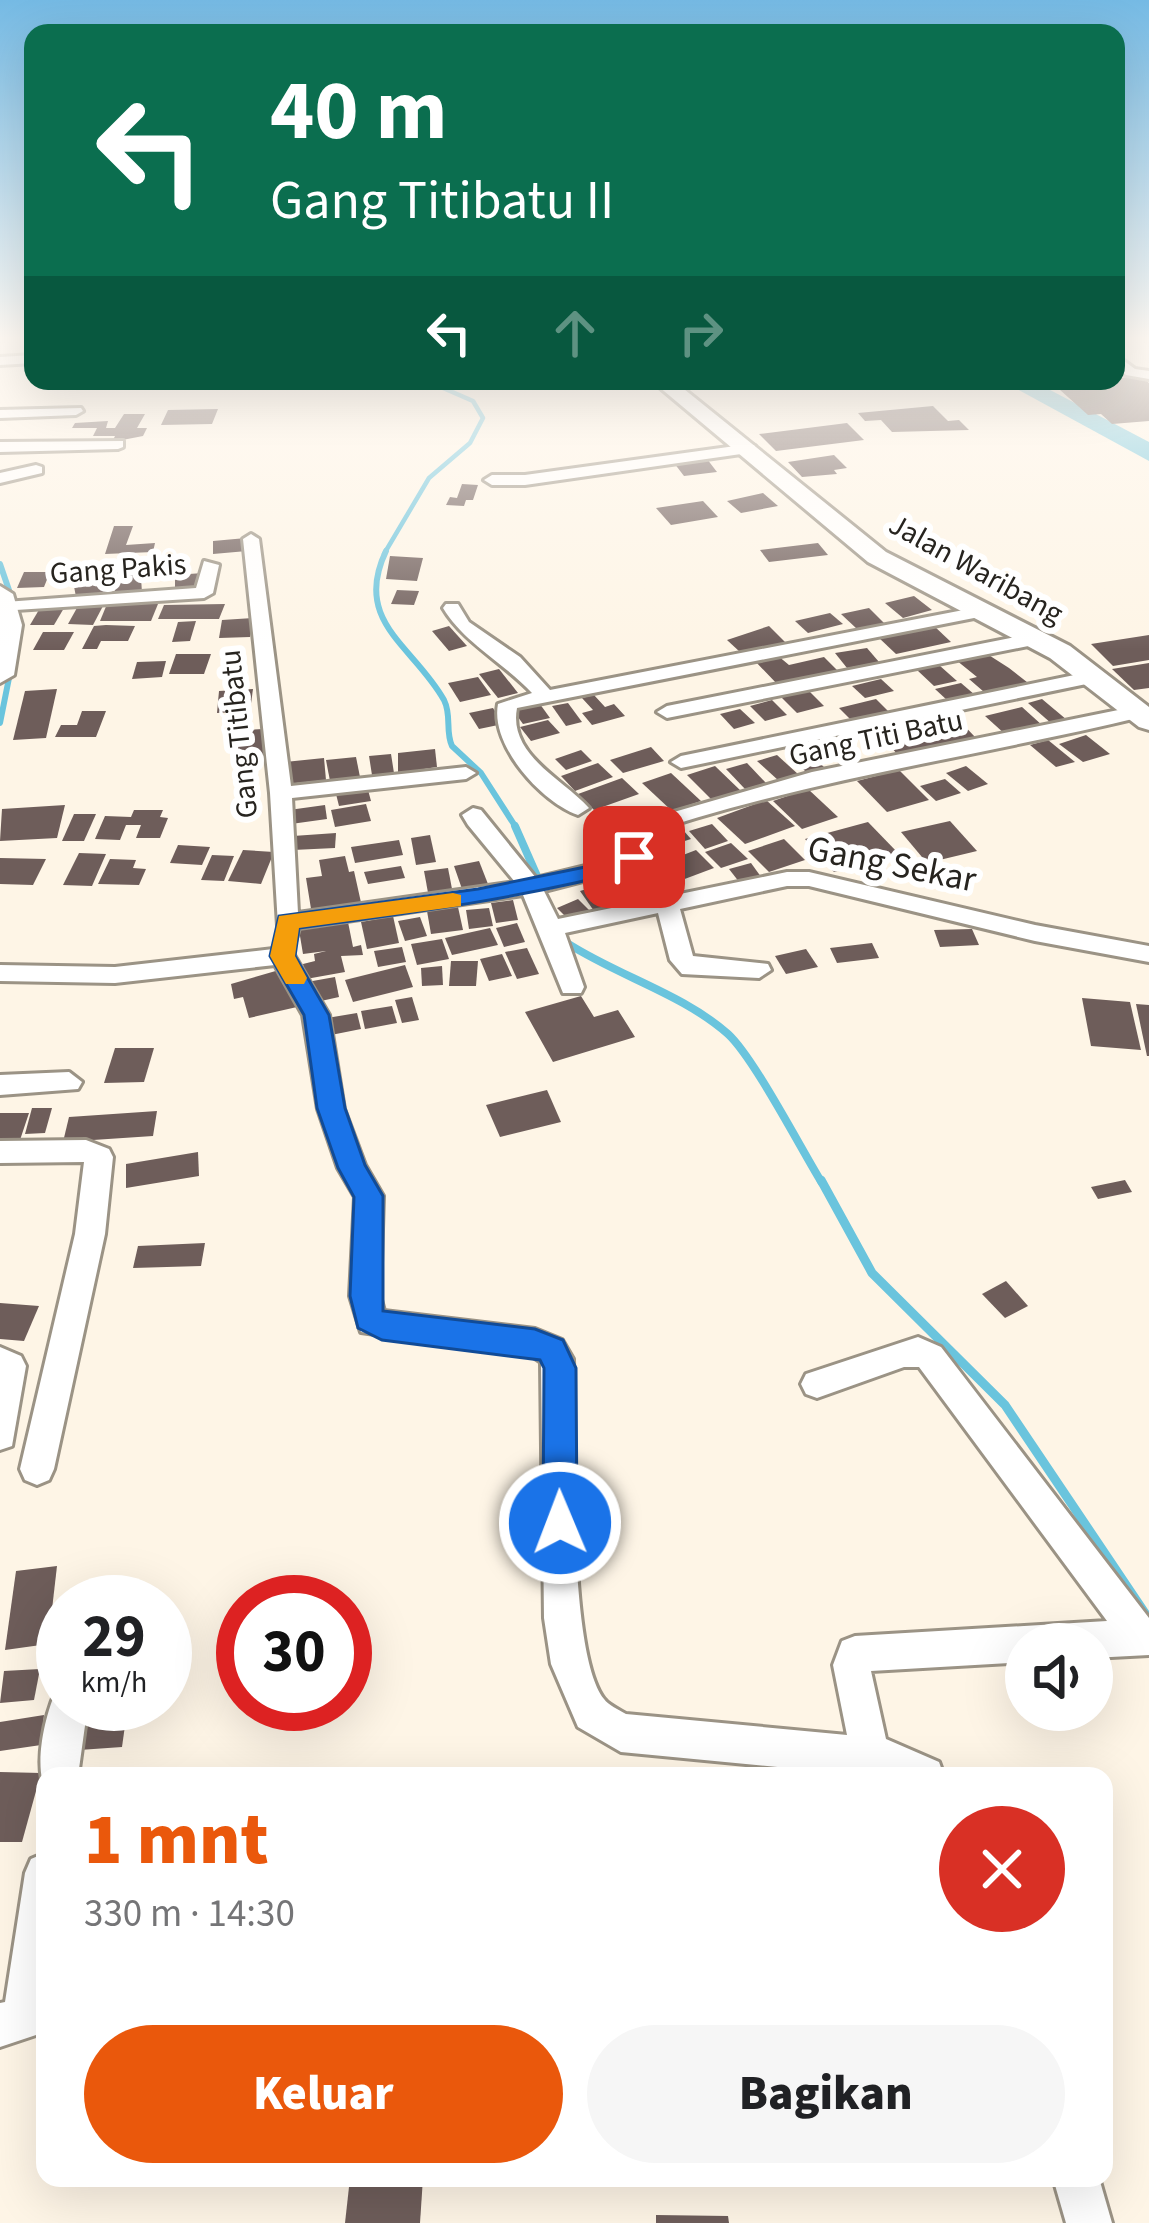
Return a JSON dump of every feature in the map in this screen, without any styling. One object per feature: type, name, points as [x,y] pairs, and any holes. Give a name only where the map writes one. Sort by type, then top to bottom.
[{"type":"street","name":"Jalan Waribang","points":[[741,442],[878,556],[1036,639],[1144,716]]},
{"type":"street","points":[[0,447],[118,444]]},
{"type":"street","points":[[492,480],[545,478],[750,449]]},
{"type":"street","points":[[0,478],[36,470]]},
{"type":"street","name":"Gang Titibatu","points":[[251,539],[281,794],[288,922],[282,956]]},
{"type":"street","name":"Gang Pakis","points":[[7,608],[204,593],[210,565]]},
{"type":"street","points":[[0,675],[9,635],[7,608]]},
{"type":"street","points":[[452,608],[462,625],[513,662],[545,696]]},
{"type":"street","points":[[578,808],[526,761],[507,734],[506,706],[980,612]]},
{"type":"street","points":[[667,712],[1036,639]]},
{"type":"street","points":[[681,762],[1094,676]]},
{"type":"street","name":"Gang Titi Batu","points":[[538,884],[633,862],[619,840],[628,832],[825,778],[1144,716]]},
{"type":"street","points":[[281,794],[466,773]]},
{"type":"street","points":[[473,815],[488,844],[538,884],[557,926],[572,987]]},
{"type":"street","name":"Gang Sekar","points":[[557,926],[809,879],[1149,955]]},
{"type":"street","points":[[288,922],[538,884]]},
{"type":"street","points":[[667,904],[682,960],[691,968],[759,970]]},
{"type":"street","points":[[0,973],[115,975],[282,956],[316,1015],[331,1108],[352,1168],[369,1196],[365,1296],[372,1323],[535,1342],[557,1359],[562,1618],[569,1664],[579,1697],[591,1714],[621,1733],[871,1756],[909,1767]]},
{"type":"street","points":[[0,1084],[69,1082]]},
{"type":"street","points":[[0,1152],[86,1151],[99,1157],[90,1234],[38,1469]]},
{"type":"street","points":[[817,1384],[904,1353],[919,1351],[930,1357],[1144,1636]]},
{"type":"street","points":[[0,1435],[4,1372]]},
{"type":"street","points":[[871,1756],[851,1665],[855,1654],[1144,1636]]},
{"type":"street","points":[[60,1767],[65,1731]]},
{"type":"street","points":[[12,2022],[36,1914]]},
{"type":"street","points":[[1079,2187],[1089,2223]]},
{"type":"building","points":[[767,442],[850,442],[776,451]]},
{"type":"building","points":[[834,455],[847,468],[834,470],[837,474],[802,477],[788,462]]},
{"type":"building","points":[[707,459],[717,472],[684,476],[674,463]]},
{"type":"building","points":[[462,484],[478,485],[473,500],[466,500],[464,506],[446,505],[450,497],[457,498]]},
{"type":"building","points":[[763,493],[778,506],[741,513],[727,501]]},
{"type":"building","points":[[703,501],[718,517],[671,525],[656,508]]},
{"type":"building","points":[[114,526],[133,526],[126,545],[155,543],[153,552],[105,554]]},
{"type":"building","points":[[246,538],[247,551],[213,554],[213,541]]},
{"type":"building","points":[[818,543],[828,555],[769,562],[760,550]]},
{"type":"building","points":[[390,556],[423,558],[417,581],[386,579]]},
{"type":"building","points":[[140,558],[142,594],[114,597],[118,560]]},
{"type":"building","points":[[24,572],[50,572],[44,587],[17,588]]},
{"type":"building","points":[[203,573],[203,588],[175,591],[175,575]]},
{"type":"building","points":[[106,577],[109,592],[76,597],[73,581]]},
{"type":"building","points":[[397,590],[419,591],[414,605],[391,604]]},
{"type":"building","points":[[914,596],[932,610],[903,618],[885,603]]},
{"type":"building","points":[[107,604],[158,604],[151,621],[100,621]]},
{"type":"building","points":[[225,604],[219,619],[158,619],[164,605]]},
{"type":"building","points":[[78,606],[103,606],[93,625],[68,624]]},
{"type":"building","points":[[40,608],[64,608],[54,625],[30,625]]},
{"type":"building","points":[[869,608],[885,624],[857,629],[841,614]]},
{"type":"building","points":[[830,613],[843,624],[808,633],[795,621]]},
{"type":"building","points":[[253,618],[250,637],[219,638],[222,620]]},
{"type":"building","points":[[196,621],[190,641],[172,642],[178,622]]},
{"type":"building","points":[[933,625],[951,642],[896,654],[878,637]]},
{"type":"building","points":[[94,626],[135,626],[128,641],[101,641],[97,649],[82,649]]},
{"type":"building","points":[[449,626],[467,646],[449,651],[432,631]]},
{"type":"building","points":[[769,626],[786,643],[740,652],[727,640]]},
{"type":"building","points":[[43,632],[74,632],[64,650],[33,650]]},
{"type":"building","points":[[1149,635],[1149,660],[1113,666],[1091,644]]},
{"type":"building","points":[[867,648],[879,662],[847,668],[835,653]]},
{"type":"building","points":[[984,652],[1032,686],[991,698],[969,679],[977,677],[956,660]]},
{"type":"building","points":[[176,654],[211,654],[204,674],[169,674]]},
{"type":"building","points":[[777,655],[789,665],[824,657],[838,671],[779,686],[754,660]]},
{"type":"building","points":[[166,661],[162,677],[132,679],[137,662]]},
{"type":"building","points":[[1149,663],[1149,688],[1134,690],[1112,669]]},
{"type":"building","points":[[939,665],[957,681],[934,686],[917,670]]},
{"type":"building","points":[[499,669],[518,693],[498,698],[479,674]]},
{"type":"building","points":[[478,677],[491,695],[460,702],[448,683]]},
{"type":"building","points":[[881,679],[894,691],[865,698],[852,686]]},
{"type":"building","points":[[961,683],[975,695],[948,701],[935,689]]},
{"type":"building","points":[[57,689],[46,738],[13,740],[25,691]]},
{"type":"building","points":[[253,689],[250,711],[217,713],[219,691]]},
{"type":"building","points":[[808,690],[824,706],[797,713],[781,697]]},
{"type":"building","points":[[594,695],[605,707],[614,704],[625,716],[592,725],[582,713],[593,710],[582,698]]},
{"type":"building","points":[[876,699],[890,713],[853,722],[839,708]]},
{"type":"building","points":[[1042,699],[1067,720],[1052,724],[1028,703]]},
{"type":"building","points":[[537,700],[550,718],[523,724],[510,706]]},
{"type":"building","points":[[772,700],[787,715],[765,721],[750,706]]},
{"type":"building","points":[[568,703],[582,722],[566,726],[552,706]]},
{"type":"building","points":[[1022,707],[1043,726],[1006,735],[985,716]]},
{"type":"building","points":[[493,708],[503,724],[479,729],[469,713]]},
{"type":"building","points":[[740,709],[755,723],[734,729],[720,714]]},
{"type":"building","points":[[82,711],[106,711],[96,737],[55,737],[61,725],[77,725]]},
{"type":"building","points":[[955,716],[975,737],[899,756],[879,734],[902,729],[911,738],[902,727]]},
{"type":"building","points":[[548,720],[560,733],[531,741],[520,727]]},
{"type":"building","points":[[263,729],[263,758],[231,760],[232,731]]},
{"type":"building","points":[[1086,735],[1110,754],[1083,762],[1059,744]]},
{"type":"building","points":[[1048,740],[1075,762],[1056,767],[1030,745]]},
{"type":"building","points":[[651,747],[664,761],[623,773],[610,760]]},
{"type":"building","points":[[435,749],[437,767],[398,773],[398,753]]},
{"type":"building","points":[[805,749],[825,768],[807,773],[788,754]]},
{"type":"building","points":[[581,750],[592,761],[566,770],[555,759]]},
{"type":"building","points":[[391,754],[394,773],[372,775],[369,756]]},
{"type":"building","points":[[777,755],[799,775],[779,781],[757,761]]},
{"type":"building","points":[[356,757],[360,777],[330,781],[326,760]]},
{"type":"building","points":[[324,758],[326,780],[286,784],[285,762]]},
{"type":"building","points":[[598,763],[613,777],[575,791],[561,776]]},
{"type":"building","points":[[747,763],[766,783],[745,789],[726,769]]},
{"type":"building","points":[[715,766],[742,792],[713,801],[687,775]]},
{"type":"building","points":[[966,766],[988,784],[968,791],[946,773]]},
{"type":"building","points":[[899,770],[929,800],[887,812],[857,781]]},
{"type":"building","points":[[671,773],[701,801],[672,811],[642,783]]},
{"type":"building","points":[[622,778],[639,794],[594,810],[578,794]]},
{"type":"building","points":[[945,779],[961,793],[936,801],[920,786]]},
{"type":"building","points":[[808,789],[838,817],[802,829],[773,801]]},
{"type":"building","points":[[368,790],[371,801],[339,806],[336,794]]},
{"type":"building","points":[[766,800],[795,826],[745,844],[717,818]]},
{"type":"building","points":[[366,804],[371,821],[335,827],[331,810]]},
{"type":"building","points":[[65,805],[57,838],[0,841],[2,809]]},
{"type":"building","points":[[325,805],[327,819],[291,824],[289,810]]},
{"type":"building","points":[[134,810],[163,810],[160,817],[168,818],[160,838],[136,838],[141,825],[126,825],[120,840],[95,839],[105,816],[131,817]]},
{"type":"building","points":[[74,814],[96,814],[84,841],[62,841]]},
{"type":"building","points":[[675,821],[691,839],[666,847],[650,828]]},
{"type":"building","points":[[950,821],[977,851],[927,863],[901,832]]},
{"type":"building","points":[[868,822],[898,853],[834,872],[805,839]]},
{"type":"building","points":[[712,824],[728,841],[705,849],[689,831]]},
{"type":"building","points":[[336,833],[335,848],[293,850],[293,836]]},
{"type":"building","points":[[430,835],[436,862],[416,865],[411,838]]},
{"type":"building","points":[[784,839],[805,860],[769,872],[748,851]]},
{"type":"building","points":[[399,840],[403,855],[355,863],[351,847]]},
{"type":"building","points":[[731,843],[748,859],[721,868],[705,852]]},
{"type":"building","points":[[178,845],[210,847],[202,865],[170,863]]},
{"type":"building","points":[[243,850],[274,852],[261,884],[228,881]]},
{"type":"building","points":[[696,850],[714,868],[682,880],[665,862]]},
{"type":"building","points":[[79,853],[106,854],[92,886],[63,885]]},
{"type":"building","points":[[212,855],[234,856],[224,881],[201,880]]},
{"type":"building","points":[[345,856],[349,872],[354,871],[362,907],[312,915],[306,878],[322,876],[319,860]]},
{"type":"building","points":[[0,858],[46,859],[33,885],[0,884]]},
{"type":"building","points":[[110,859],[136,860],[133,868],[146,869],[139,885],[98,884]]},
{"type":"building","points":[[479,861],[488,884],[462,889],[454,866]]},
{"type":"building","points":[[751,863],[764,881],[743,887],[729,869]]},
{"type":"building","points":[[401,866],[405,878],[368,884],[364,872]]},
{"type":"building","points":[[448,868],[453,894],[429,898],[424,871]]},
{"type":"building","points":[[670,873],[685,893],[664,899],[649,878]]},
{"type":"building","points":[[646,879],[659,895],[631,904],[618,888]]},
{"type":"building","points":[[607,883],[622,903],[594,911],[580,891]]},
{"type":"building","points":[[578,899],[591,912],[570,921],[557,908]]},
{"type":"building","points":[[513,900],[518,920],[496,923],[491,903]]},
{"type":"building","points":[[458,907],[463,930],[431,934],[427,911]]},
{"type":"building","points":[[489,908],[493,926],[469,929],[466,910]]},
{"type":"building","points":[[393,916],[399,943],[367,949],[361,922]]},
{"type":"building","points":[[420,917],[427,936],[405,941],[398,921]]},
{"type":"building","points":[[348,922],[353,947],[361,945],[363,955],[341,956],[345,972],[306,979],[303,964],[326,951],[303,954],[299,930]]},
{"type":"building","points":[[517,923],[525,942],[504,947],[496,928]]},
{"type":"building","points":[[490,928],[498,945],[452,955],[445,938]]},
{"type":"building","points":[[972,929],[979,945],[940,947],[934,930]]},
{"type":"building","points":[[442,939],[449,959],[417,965],[411,944]]},
{"type":"building","points":[[872,943],[879,958],[837,963],[830,948]]},
{"type":"building","points":[[402,947],[406,962],[378,967],[374,951]]},
{"type":"building","points":[[527,948],[539,974],[517,979],[505,952]]},
{"type":"building","points":[[806,949],[818,967],[786,974],[775,956]]},
{"type":"building","points":[[502,954],[512,976],[489,981],[480,959]]},
{"type":"building","points":[[451,961],[478,961],[476,986],[449,986]]},
{"type":"building","points":[[405,965],[413,987],[353,1002],[345,980]]},
{"type":"building","points":[[442,966],[443,985],[422,986],[421,968]]},
{"type":"building","points":[[286,968],[297,1007],[249,1018],[243,997],[234,999],[231,984]]},
{"type":"building","points":[[335,977],[339,997],[312,1003],[307,982]]},
{"type":"building","points":[[581,996],[594,1017],[618,1010],[635,1037],[553,1062],[525,1012]]},
{"type":"building","points":[[412,997],[419,1020],[402,1023],[395,1000]]},
{"type":"building","points":[[1082,998],[1130,1002],[1141,1050],[1091,1046]]},
{"type":"building","points":[[1136,1004],[1149,1005],[1149,1056],[1147,1056]]},
{"type":"building","points":[[392,1006],[397,1023],[365,1029],[361,1011]]},
{"type":"building","points":[[357,1013],[361,1029],[331,1035],[327,1018]]},
{"type":"building","points":[[115,1048],[154,1048],[144,1082],[104,1083]]},
{"type":"building","points":[[547,1090],[561,1122],[500,1137],[486,1105]]},
{"type":"building","points":[[32,1108],[52,1108],[45,1133],[25,1134]]},
{"type":"building","points":[[157,1111],[153,1136],[63,1142],[69,1117]]},
{"type":"building","points":[[0,1113],[29,1113],[20,1140],[0,1140]]},
{"type":"building","points":[[198,1152],[199,1176],[126,1188],[126,1164]]},
{"type":"building","points":[[1125,1180],[1132,1192],[1098,1199],[1091,1187]]},
{"type":"building","points":[[205,1243],[201,1266],[133,1268],[138,1246]]},
{"type":"building","points":[[1006,1281],[1028,1306],[1005,1318],[982,1294]]},
{"type":"building","points":[[0,1303],[39,1306],[24,1341],[0,1339]]},
{"type":"building","points":[[57,1566],[56,1575],[36,1575],[36,1646],[5,1650],[16,1571]]},
{"type":"building","points":[[36,1669],[34,1700],[0,1703],[4,1671]]},
{"type":"building","points":[[36,1716],[36,1731],[42,1731],[41,1745],[0,1751],[0,1722]]},
{"type":"building","points":[[68,1731],[124,1731],[122,1747],[65,1751]]},
{"type":"building","points":[[0,1772],[36,1773],[36,1791],[22,1842],[0,1842]]},
{"type":"building","points":[[349,2187],[422,2187],[420,2223],[345,2223]]},
{"type":"building","points":[[656,2215],[728,2216],[729,2223],[656,2223]]},
{"type":"waterway","points":[[384,554],[429,478],[471,442]]},
{"type":"waterway","points":[[1128,442],[1149,453]]},
{"type":"waterway","points":[[386,551],[376,597],[382,615],[444,700],[452,746],[481,773],[517,829]]},
{"type":"waterway","points":[[0,564],[11,596]]},
{"type":"waterway","points":[[0,723],[11,668]]},
{"type":"waterway","points":[[515,826],[541,885]]},
{"type":"waterway","points":[[567,943],[671,996],[728,1034],[764,1083],[822,1183]]},
{"type":"waterway","points":[[821,1180],[872,1273],[1005,1405],[1149,1619]]},
{"type":"slow traffic","points":[[295,978],[282,956],[288,922],[453,901]]},
{"type":"route","points":[[560,1523],[560,1368],[551,1350],[535,1342],[382,1326],[369,1319],[365,1296],[369,1196],[352,1168],[331,1108],[316,1015],[282,956],[288,922],[478,897],[633,862],[634,857]]}]
